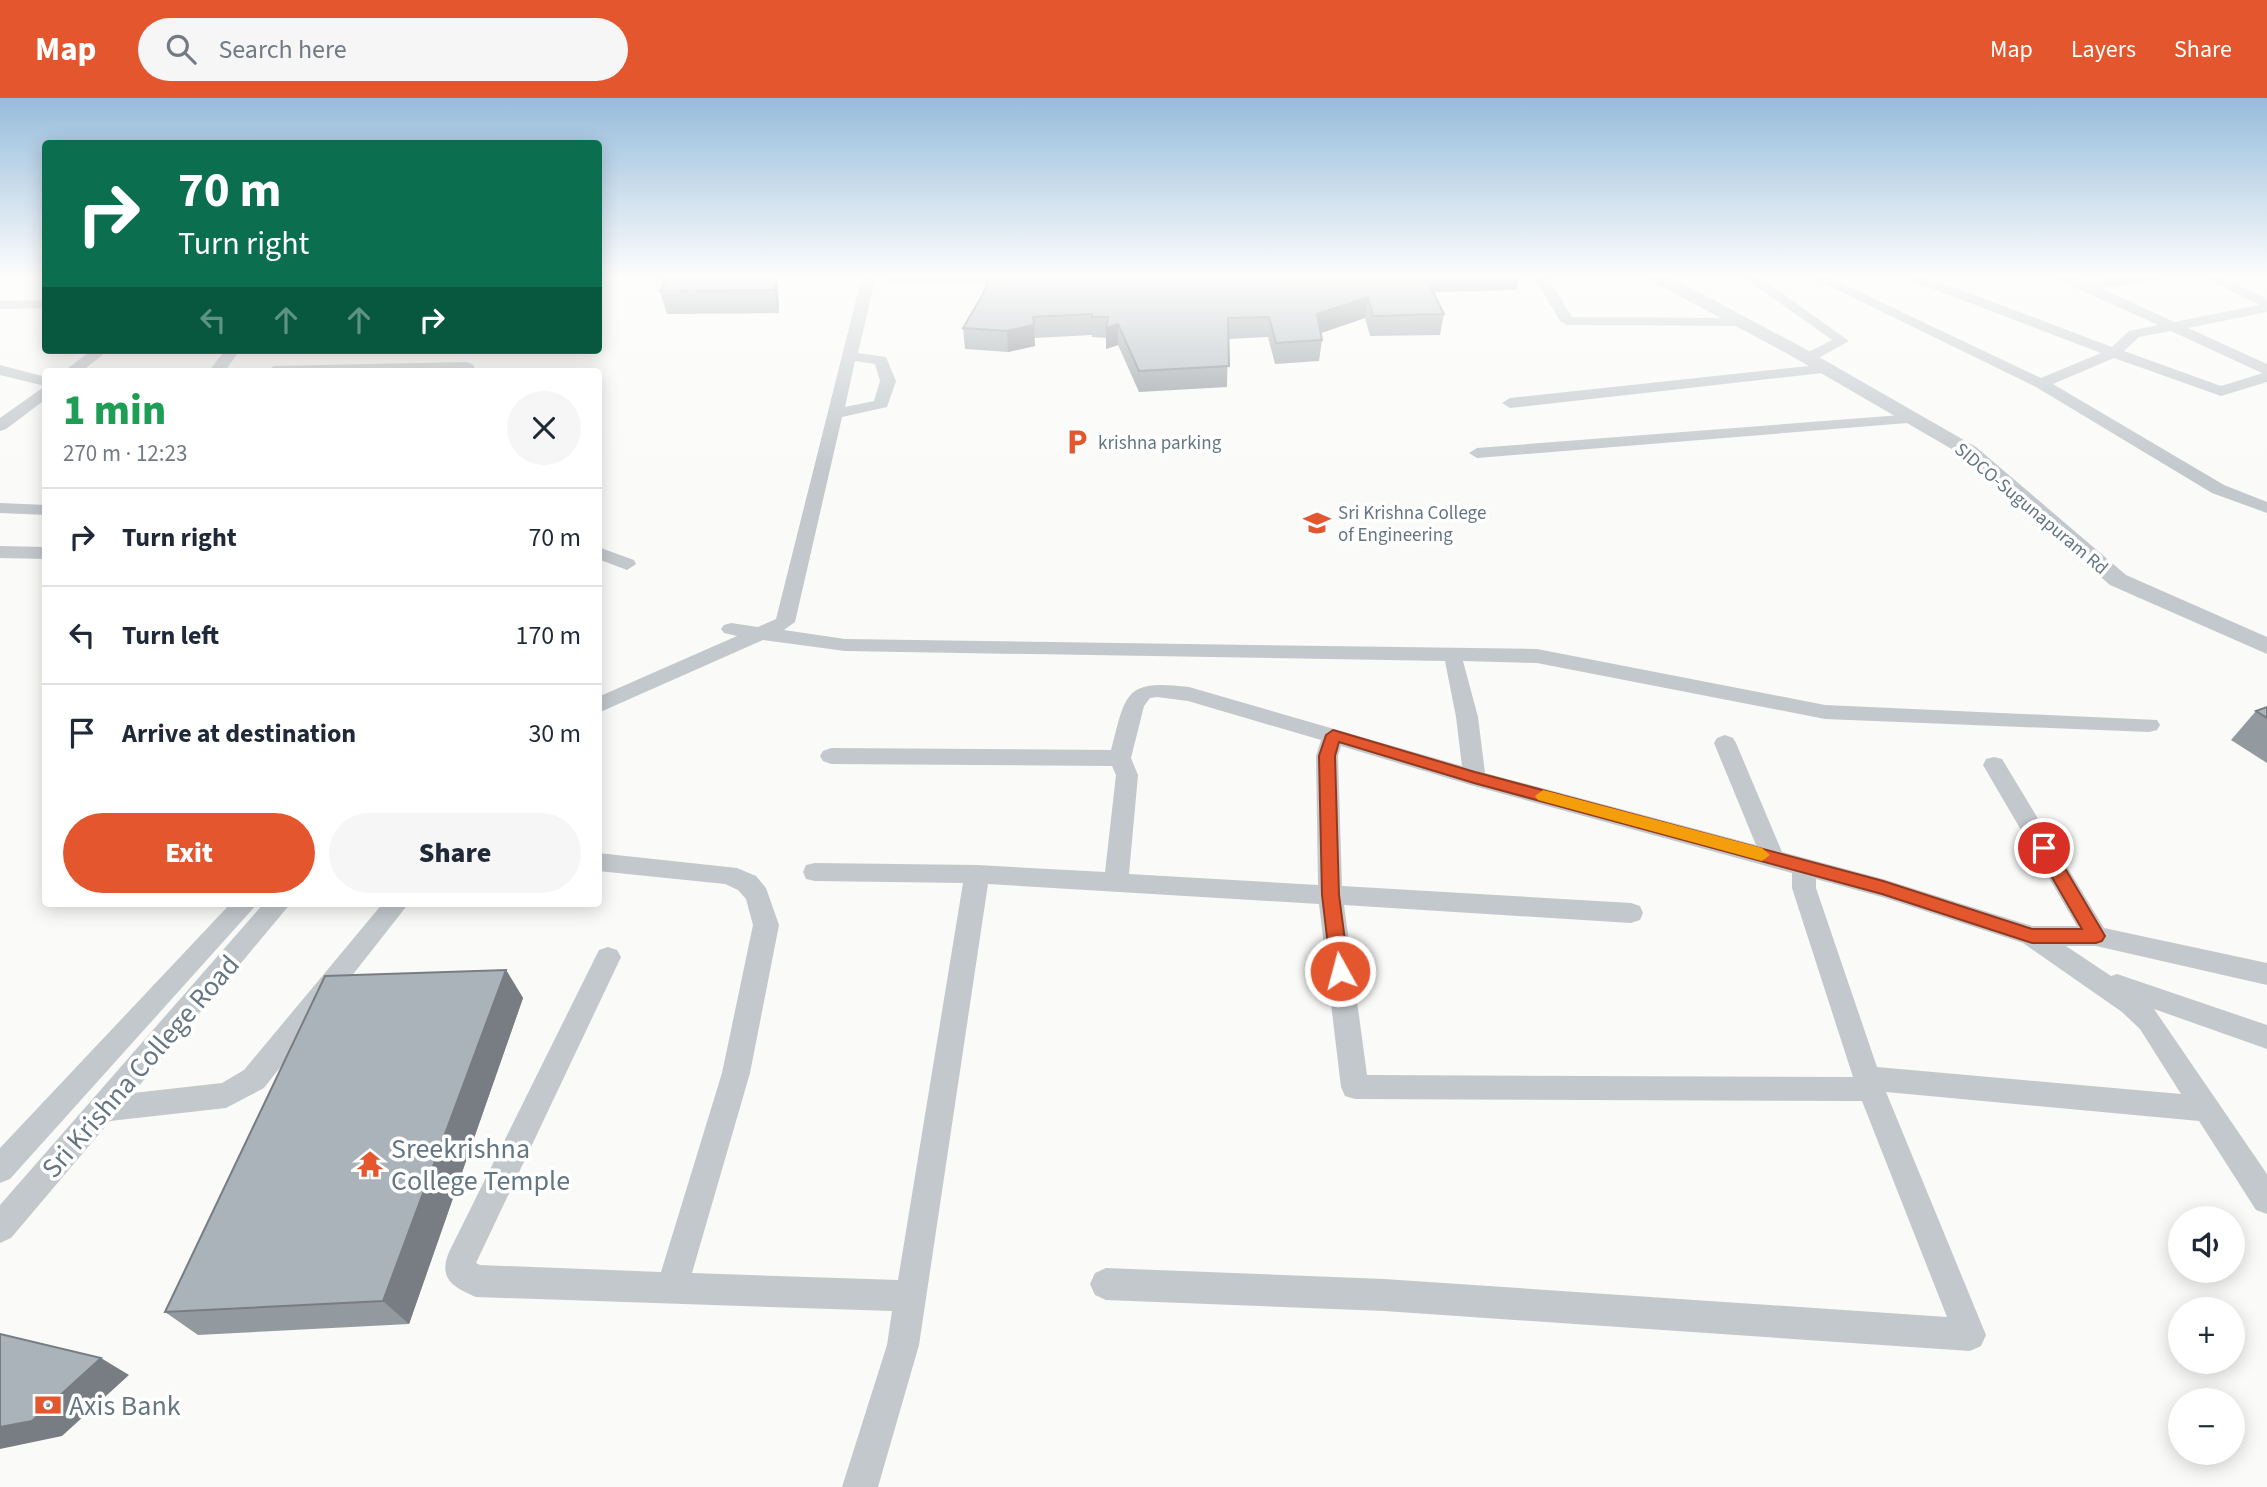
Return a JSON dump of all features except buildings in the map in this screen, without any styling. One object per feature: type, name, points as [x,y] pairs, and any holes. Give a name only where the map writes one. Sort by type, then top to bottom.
[{"type":"street","points":[[602,704],[785,622],[852,341]]},
{"type":"street","name":"SIDCO-Sugunapuram Rd","points":[[1777,341],[1969,451],[2118,580],[2267,646]]},
{"type":"street","points":[[1808,358],[1842,341]]},
{"type":"street","points":[[1951,341],[2041,384],[2218,489],[2267,508]]},
{"type":"street","points":[[2083,341],[2221,391],[2267,377]]},
{"type":"street","points":[[2041,384],[2115,352],[2127,341]]},
{"type":"street","points":[[2203,341],[2267,370]]},
{"type":"street","points":[[76,368],[97,354]]},
{"type":"street","points":[[835,414],[881,404],[888,382],[881,360],[848,355]]},
{"type":"street","points":[[419,368],[467,367]]},
{"type":"street","points":[[1510,403],[1827,369]]},
{"type":"street","points":[[0,370],[42,381]]},
{"type":"street","points":[[0,426],[42,393]]},
{"type":"street","points":[[1477,453],[1914,419]]},
{"type":"street","points":[[0,508],[42,510]]},
{"type":"street","points":[[0,552],[42,553]]},
{"type":"street","points":[[602,554],[627,564]]},
{"type":"street","points":[[602,687],[731,629],[788,611]]},
{"type":"street","points":[[731,629],[845,646],[1537,656],[1825,712],[2150,725]]},
{"type":"street","points":[[1454,663],[1466,717],[1474,778]]},
{"type":"street","points":[[1116,882],[1127,775],[1120,758],[1135,704],[1143,693],[1157,690],[1189,694],[1474,778],[1804,866],[2032,936],[2096,936],[2267,974]]},
{"type":"street","points":[[1333,735],[1327,756],[1330,895],[1356,1087],[1870,1084],[2207,1109]]},
{"type":"street","points":[[1725,743],[1773,858]]},
{"type":"street","points":[[831,756],[1120,758]]},
{"type":"street","points":[[1994,765],[2096,936]]},
{"type":"street","points":[[602,862],[728,875],[747,883],[757,894],[766,925],[736,1073],[671,1289]]},
{"type":"street","points":[[1106,1284],[1384,1295],[1970,1335],[1870,1084],[1804,888],[1804,866]]},
{"type":"street","points":[[815,872],[978,874],[1631,913]]},
{"type":"street","points":[[860,1487],[903,1346],[978,874]]},
{"type":"street","points":[[0,1169],[242,907]]},
{"type":"street","name":"Sri Krishna College Road","points":[[0,1228],[276,907]]},
{"type":"street","points":[[103,1109],[226,1095],[254,1079],[394,907]]},
{"type":"street","points":[[2032,936],[2131,1004],[2149,1021],[2267,1200]]},
{"type":"street","points":[[608,957],[460,1263],[460,1271],[476,1280],[910,1296]]},
{"type":"street","points":[[2091,976],[2267,1037]]},
{"type":"slow traffic","points":[[1543,796],[1762,855]]},
{"type":"place","name":"krishna parking","points":[[1077,442]]},
{"type":"place","name":"Sri Krishna College of Engineering","points":[[1317,523]]},
{"type":"place","name":"Sreekrishna College Temple","points":[[370,1164]]},
{"type":"place","name":"Axis Bank","points":[[48,1405]]},
{"type":"route","points":[[1340,971],[1330,895],[1327,756],[1333,735],[1474,778],[1883,888],[2032,936],[2096,936],[2044,848]]}]
